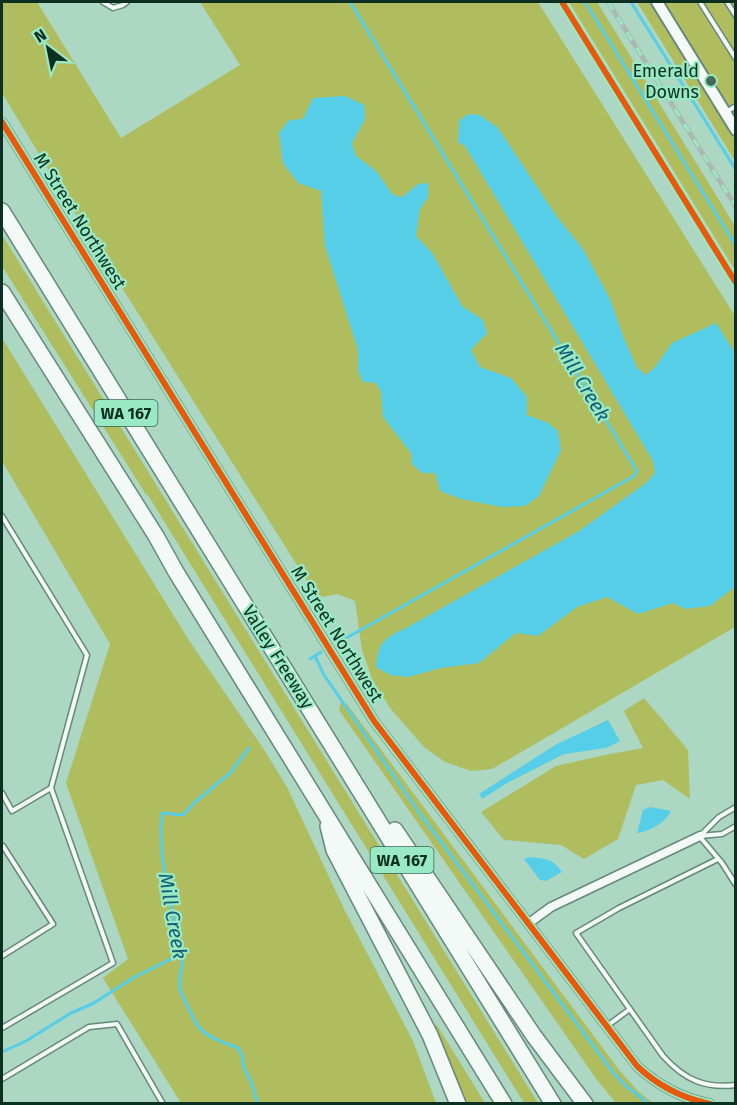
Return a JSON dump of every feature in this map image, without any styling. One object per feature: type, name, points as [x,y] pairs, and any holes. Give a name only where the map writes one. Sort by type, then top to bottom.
[{"type":"highway","name":"Valley Freeway","points":[[2,211],[553,1104]]},
{"type":"highway","name":"WA 167","points":[[2,292],[156,536],[504,1104]]},
{"type":"highway","points":[[252,615],[534,1036],[585,1104]]},
{"type":"highway","points":[[324,812],[334,850],[430,1035],[458,1104]]},
{"type":"street","points":[[657,2],[735,130]]},
{"type":"street","name":"M Street Northwest","points":[[2,123],[374,721],[637,1066],[655,1082],[688,1098],[710,1104]]},
{"type":"street","points":[[529,923],[551,907],[700,836]]},
{"type":"lane","points":[[103,2],[113,8],[127,2]]},
{"type":"lane","points":[[700,2],[735,59]]},
{"type":"lane","points":[[728,2],[735,16]]},
{"type":"lane","points":[[725,113],[735,106]]},
{"type":"lane","points":[[2,516],[87,656],[51,788],[113,963],[2,1028]]},
{"type":"lane","points":[[2,793],[12,811],[51,788]]},
{"type":"lane","points":[[700,836],[719,817],[735,807]]},
{"type":"lane","points":[[700,836],[722,834],[735,826]]},
{"type":"lane","points":[[700,836],[735,885]]},
{"type":"lane","points":[[2,847],[53,924],[2,956]]},
{"type":"lane","points":[[718,859],[619,908],[576,933],[663,1056],[674,1067],[705,1085],[720,1087],[735,1085]]},
{"type":"lane","points":[[606,1026],[630,1009]]},
{"type":"lane","points":[[2,1079],[89,1027],[117,1024],[163,1104]]},
{"type":"green space","points":[[2,2],[37,2],[121,138],[240,65],[200,2],[538,2],[735,316],[735,627],[492,769],[471,771],[445,762],[424,747],[390,708],[372,679],[362,650],[355,601],[337,594],[323,597],[314,592],[76,215],[2,93]]},
{"type":"green space","points":[[569,2],[597,2],[735,226],[735,270]]},
{"type":"green space","name":"Emerald Downs","points":[[637,2],[735,2],[735,161]]},
{"type":"green space","points":[[2,235],[538,1103],[524,1103],[148,494],[147,496],[2,266]]},
{"type":"green space","points":[[2,338],[190,642],[265,751],[288,789],[344,909],[413,1041],[436,1103],[181,1103],[103,978],[128,959],[66,783],[110,644],[2,461]]},
{"type":"green space","points":[[644,698],[688,750],[690,799],[663,780],[636,785],[618,839],[584,859],[561,845],[504,840],[481,812],[556,766],[643,748],[624,711]]},
{"type":"green space","points":[[341,702],[347,704],[619,1070],[639,1092],[653,1103],[616,1103],[597,1080],[339,710]]},
{"type":"green space","points":[[434,1025],[437,1025],[485,1103],[465,1103]]},
{"type":"water","points":[[345,96],[364,105],[365,119],[352,143],[356,156],[376,171],[393,195],[402,197],[418,184],[428,183],[428,197],[420,209],[416,236],[433,254],[462,306],[483,320],[487,333],[471,350],[480,367],[511,378],[527,397],[527,415],[548,423],[558,431],[561,450],[539,496],[525,506],[502,507],[461,499],[440,491],[435,473],[422,473],[412,464],[411,453],[383,417],[381,392],[376,383],[363,382],[358,371],[358,350],[325,246],[321,191],[298,183],[283,163],[279,133],[289,120],[303,119],[313,98]]},
{"type":"water","points":[[468,114],[480,115],[498,128],[557,217],[583,249],[610,299],[637,368],[646,375],[655,367],[672,343],[716,323],[735,353],[735,587],[710,606],[685,609],[673,603],[638,614],[607,597],[577,607],[538,636],[516,633],[479,663],[441,668],[408,677],[390,675],[376,667],[378,652],[387,638],[579,531],[646,483],[655,473],[653,461],[465,146],[458,142],[459,121]]},
{"type":"water","points":[[608,720],[620,741],[606,748],[564,754],[507,783],[482,799],[479,794],[555,745]]},
{"type":"water","points":[[650,807],[671,811],[657,826],[637,833],[643,810]]},
{"type":"water","points":[[530,857],[548,860],[562,872],[546,881],[540,880],[524,859]]},
{"type":"waterway","name":"Mill Creek","points":[[341,641],[634,476],[637,471],[350,2]]},
{"type":"waterway","points":[[585,2],[736,246]]},
{"type":"waterway","points":[[631,2],[736,170]]},
{"type":"waterway","name":"Mill Creek","points":[[310,659],[321,652]]},
{"type":"waterway","points":[[315,656],[324,675],[418,811],[615,1075],[649,1104]]},
{"type":"waterway","name":"Mill Creek","points":[[249,748],[230,773],[183,815],[162,813],[161,838],[167,888],[181,947],[181,992],[198,1026],[206,1034],[238,1048],[258,1104]]},
{"type":"waterway","points":[[2,1052],[26,1041],[71,1013],[94,1003],[133,978],[183,953]]},
{"type":"railway","points":[[608,2],[736,207]]},
{"type":"cycle path","points":[[562,2],[736,283]]},
{"type":"cycle path","points":[[2,122],[374,721],[637,1066],[653,1080],[671,1090],[710,1104]]},
{"type":"place","name":"Emerald Downs","points":[[711,81]]}]
